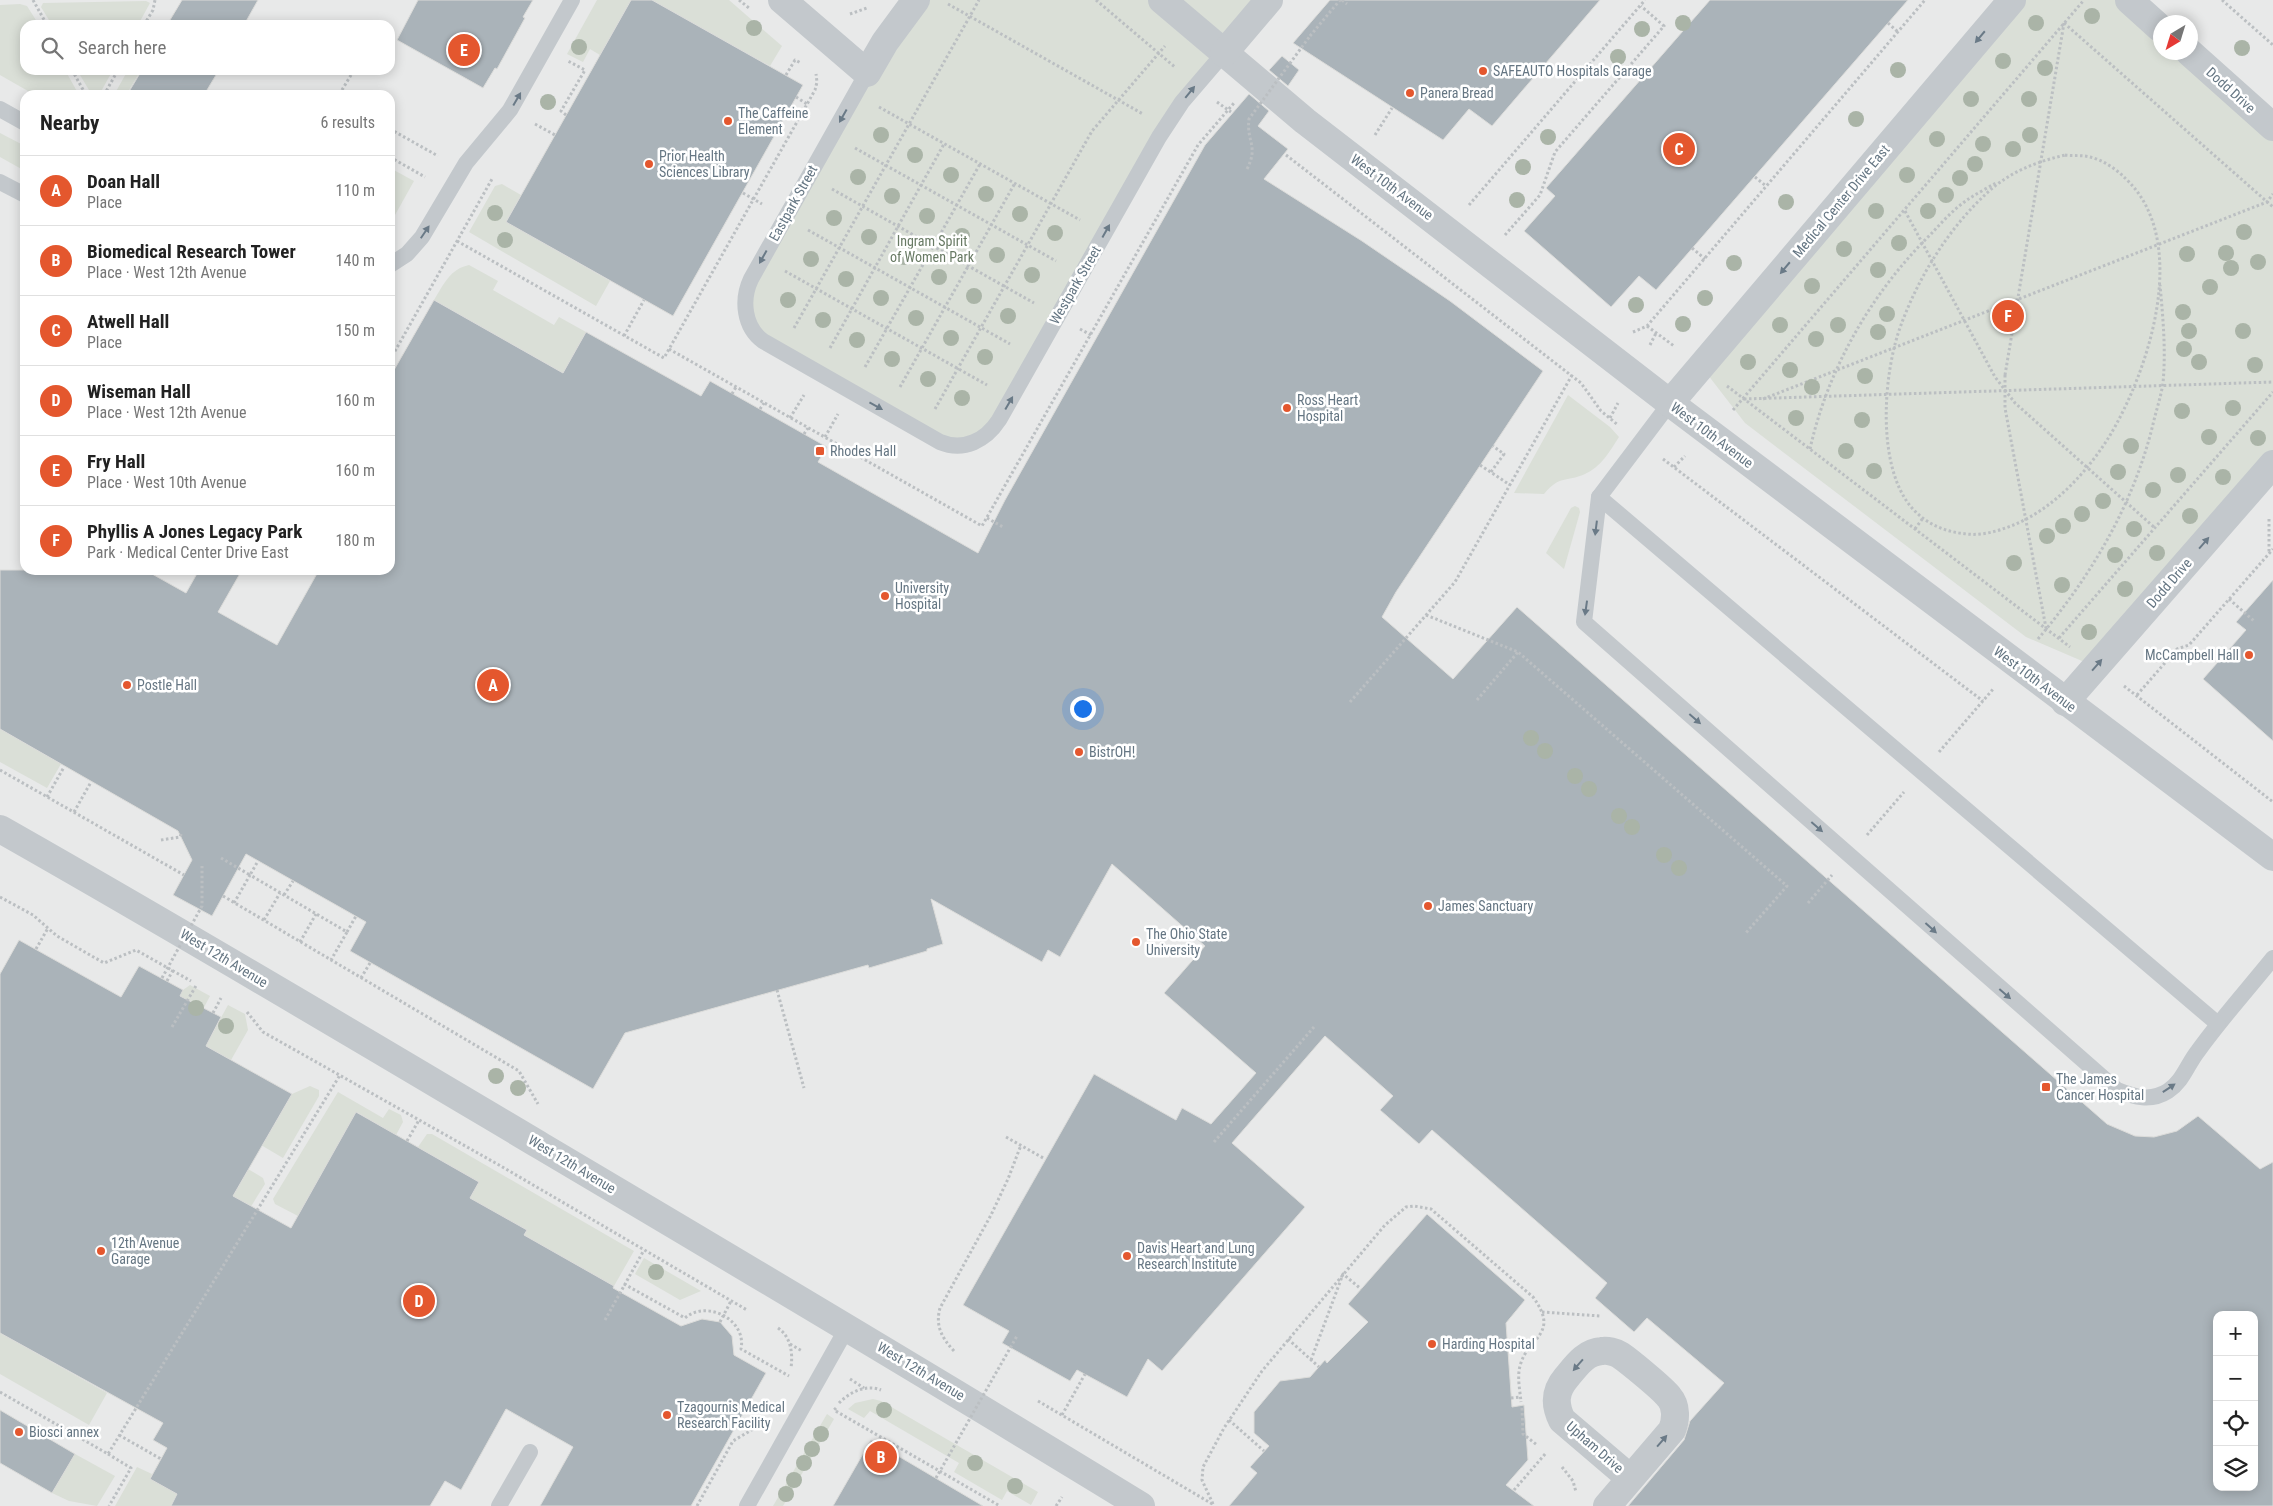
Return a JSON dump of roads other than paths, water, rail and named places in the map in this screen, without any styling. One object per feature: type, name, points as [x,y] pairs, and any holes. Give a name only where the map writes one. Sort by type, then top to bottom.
[{"type":"street","points":[[782,0],[831,42],[861,83]]},
{"type":"street","name":"Eastpark Street","points":[[861,83],[885,42],[916,0]]},
{"type":"street","name":"West 10th Avenue","points":[[1162,0],[1305,120],[1670,403],[2273,857]]},
{"type":"street","name":"Westpark Street","points":[[1224,53],[1269,0]]},
{"type":"street","name":"Medical Center Drive East","points":[[1670,403],[2012,0]]},
{"type":"street","points":[[2129,0],[2153,22]]},
{"type":"street","name":"Dodd Drive","points":[[2198,60],[2273,127]]},
{"type":"street","name":"Dodd Drive","points":[[2065,702],[2273,464]]},
{"type":"street","name":"West 12th Avenue","points":[[0,829],[131,903],[847,1328],[1141,1506]]},
{"type":"street","name":"Upham Drive","points":[[1607,1506],[1672,1430],[1675,1422],[1674,1406],[1670,1398],[1619,1354],[1602,1351],[1593,1353],[1585,1356],[1560,1386],[1556,1394],[1558,1411],[1562,1420],[1630,1478]]},
{"type":"lane","points":[[395,262],[407,254],[422,237],[466,164],[510,110],[572,0]]},
{"type":"lane","name":"Westpark Street","points":[[833,382],[949,445],[968,445],[983,437],[999,420],[1165,127],[1182,102],[1224,53]]},
{"type":"lane","name":"Eastpark Street","points":[[833,382],[756,336],[745,311],[747,287],[861,83]]},
{"type":"lane","points":[[0,109],[20,120]]},
{"type":"lane","points":[[0,182],[20,192]]},
{"type":"lane","points":[[1670,403],[1600,497],[1584,622],[2095,1073],[2117,1090],[2134,1097],[2151,1098],[2168,1091],[2183,1077],[2196,1053],[2273,958]]},
{"type":"lane","points":[[1600,497],[2218,1024]]},
{"type":"lane","points":[[747,1506],[847,1328]]},
{"type":"lane","points":[[499,1506],[530,1452]]},
{"type":"place","name":"Fry Hall","points":[[464,50]]},
{"type":"place","name":"SAFEAUTO Hospitals Garage","points":[[1483,71]]},
{"type":"place","name":"Panera Bread","points":[[1410,93]]},
{"type":"place","name":"The Caffeine Element","points":[[728,121]]},
{"type":"place","name":"Atwell Hall","points":[[1679,149]]},
{"type":"place","name":"Prior Health Sciences Library","points":[[649,164]]},
{"type":"place","name":"Phyllis A Jones Legacy Park","points":[[2008,316]]},
{"type":"place","name":"Ross Heart Hospital","points":[[1287,408]]},
{"type":"place","name":"Rhodes Hall","points":[[820,451]]},
{"type":"place","name":"University Hospital","points":[[885,596]]},
{"type":"place","name":"McCampbell Hall","points":[[2249,655]]},
{"type":"place","name":"Postle Hall","points":[[127,685]]},
{"type":"place","name":"Doan Hall","points":[[493,685]]},
{"type":"place","name":"BistrOH!","points":[[1079,752]]},
{"type":"place","name":"James Sanctuary","points":[[1428,906]]},
{"type":"place","name":"The Ohio State University","points":[[1136,942]]},
{"type":"place","name":"The James Cancer Hospital","points":[[2046,1087]]},
{"type":"place","name":"12th Avenue Garage","points":[[101,1251]]},
{"type":"place","name":"Davis Heart and Lung Research Institute","points":[[1127,1256]]},
{"type":"place","name":"Wiseman Hall","points":[[419,1301]]},
{"type":"place","name":"Harding Hospital","points":[[1432,1344]]},
{"type":"place","name":"Tzagournis Medical Research Facility","points":[[667,1415]]},
{"type":"place","name":"Biosci annex","points":[[19,1432]]},
{"type":"place","name":"Biomedical Research Tower","points":[[881,1457]]},
{"type":"park label","name":"Ingram Spirit of Women Park","points":[[932,250]]}]
